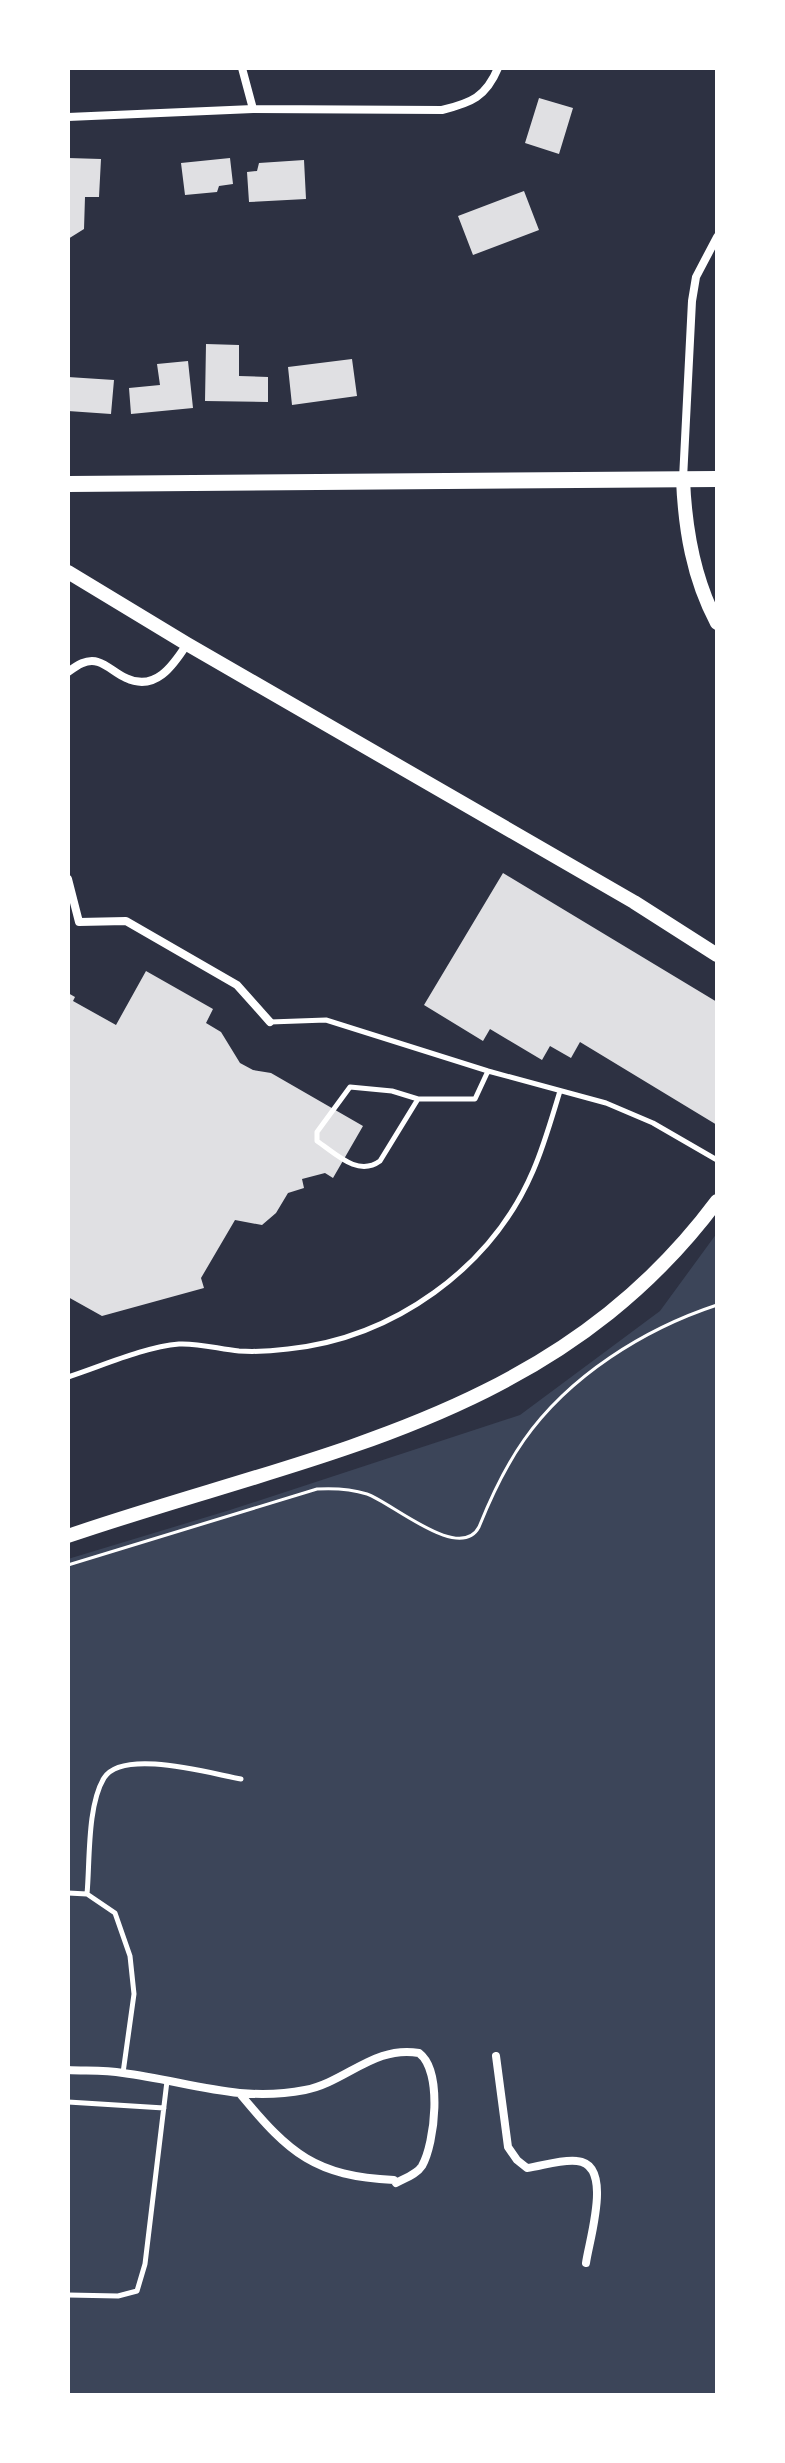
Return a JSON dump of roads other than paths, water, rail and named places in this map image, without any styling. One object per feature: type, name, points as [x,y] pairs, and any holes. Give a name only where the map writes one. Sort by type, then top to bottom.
[{"type":"main road","points":[[68,484],[717,479]]},
{"type":"street","points":[[242,68],[253,109]]},
{"type":"street","points":[[68,117],[253,109],[442,110],[469,104],[486,90],[498,68]]},
{"type":"street","points":[[717,237],[696,277],[692,301],[683,479],[684,509],[695,565],[717,623]]},
{"type":"street","points":[[68,572],[634,902],[717,955]]},
{"type":"street","points":[[68,672],[88,661],[97,661],[128,680],[146,682],[161,677],[173,667],[187,644]]},
{"type":"street","points":[[68,879],[79,922],[126,921],[237,985],[270,1022]]},
{"type":"street","points":[[68,1536],[396,1432],[494,1388],[574,1341],[619,1305],[673,1254],[717,1201]]},
{"type":"street","points":[[68,2070],[123,2073],[241,2095],[315,2088],[385,2054],[399,2051],[419,2053],[431,2068],[433,2080],[434,2111],[429,2149],[420,2170],[396,2183],[394,2180],[346,2175],[318,2165],[294,2151],[274,2135],[241,2095]]},
{"type":"street","points":[[496,2056],[508,2147],[517,2160],[527,2168],[579,2160],[591,2168],[597,2181],[598,2193],[586,2263]]},
{"type":"lane","points":[[270,1022],[326,1020],[488,1071],[624,1109],[717,1160]]},
{"type":"lane","points":[[418,1099],[380,1161],[370,1168],[359,1167],[317,1141],[317,1132],[350,1087],[392,1091],[418,1099],[475,1099],[488,1071]]},
{"type":"lane","points":[[68,1377],[178,1344],[239,1351],[316,1345],[385,1323],[412,1308],[435,1293],[498,1232],[533,1172],[560,1091]]},
{"type":"lane","points":[[87,1894],[95,1804],[105,1776],[119,1767],[144,1762],[241,1779]]},
{"type":"lane","points":[[68,1893],[87,1894],[115,1913],[130,1956],[134,1994],[123,2073]]},
{"type":"lane","points":[[68,2295],[118,2296],[137,2291],[145,2264],[167,2081]]},
{"type":"lane","points":[[68,2102],[164,2108]]}]
